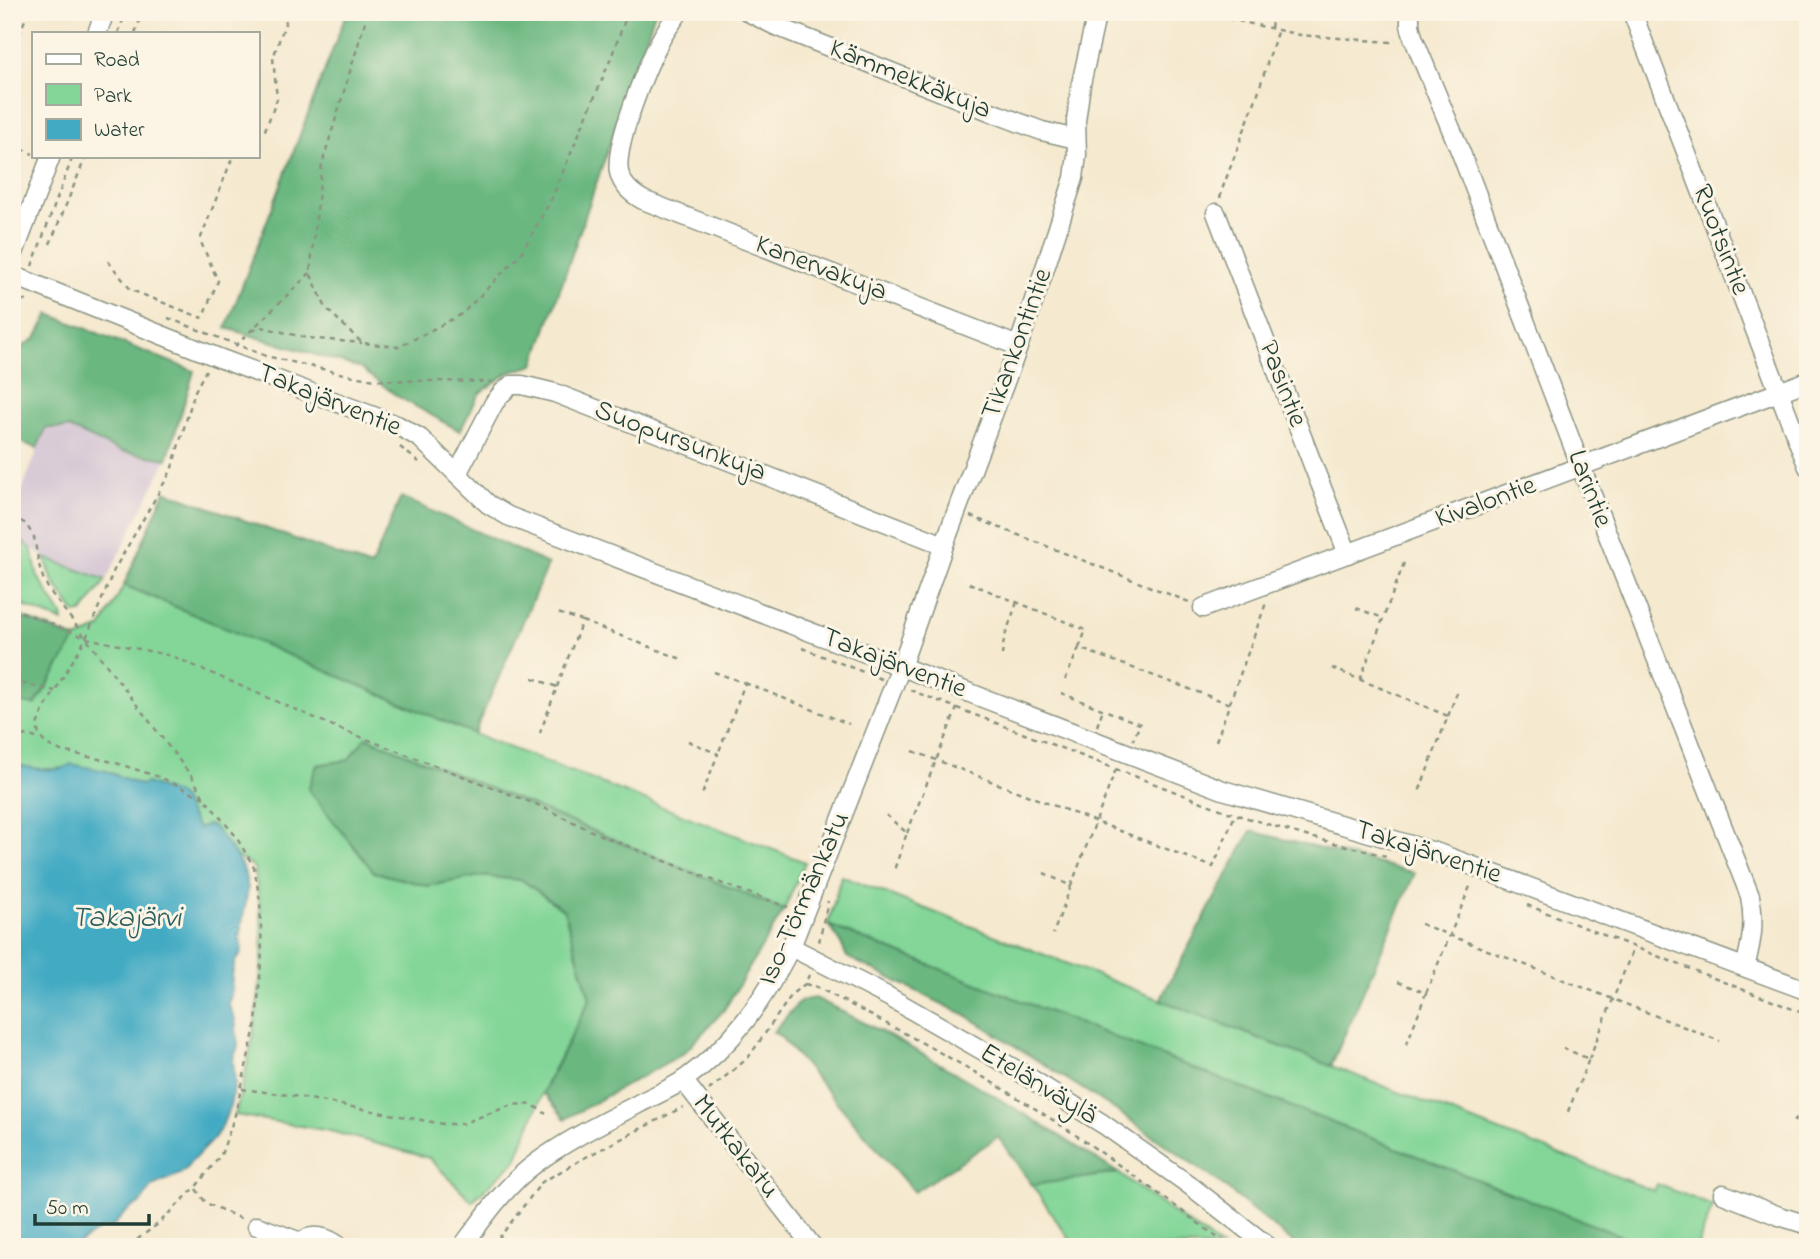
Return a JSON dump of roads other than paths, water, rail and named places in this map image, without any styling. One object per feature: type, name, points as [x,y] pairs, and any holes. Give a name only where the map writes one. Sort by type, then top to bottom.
[{"type":"street","points":[[97,32],[105,12]]},
{"type":"street","name":"Kanervakuja","points":[[680,12],[653,54],[629,117],[618,166],[626,187],[643,200],[1018,346]]},
{"type":"street","name":"Kämmekkäkuja","points":[[748,12],[965,102],[1042,131],[1076,139]]},
{"type":"street","name":"Tikankontintie","points":[[901,667],[1018,346],[1074,178],[1077,155],[1076,121],[1081,84],[1097,12]]},
{"type":"street","name":"Larintie","points":[[1410,12],[1413,37],[1461,153],[1749,896],[1754,922],[1745,967]]},
{"type":"street","name":"Ruotsintie","points":[[1632,12],[1808,467]]},
{"type":"street","points":[[12,258],[50,158]]},
{"type":"street","name":"Pasintie","points":[[1216,214],[1348,554]]},
{"type":"street","name":"Takajärventie","points":[[19,278],[397,425],[432,448],[488,504],[508,516],[1223,790],[1438,853],[1808,991]]},
{"type":"street","name":"Kivalontie","points":[[1203,608],[1808,381]]},
{"type":"street","name":"Suopursunkuja","points":[[457,474],[494,403],[511,385],[522,385],[555,393],[944,545]]},
{"type":"street","name":"Iso-Törmänkatu","points":[[463,1247],[492,1206],[514,1181],[536,1163],[683,1080],[732,1038],[753,1013],[775,979],[791,947],[901,667]]},
{"type":"street","name":"Etelänväylä","points":[[791,947],[901,1004],[1020,1072],[1103,1124],[1188,1184],[1269,1247]]},
{"type":"street","name":"Mutkakatu","points":[[683,1080],[813,1247]]},
{"type":"street","points":[[1723,1194],[1808,1225]]},
{"type":"street","points":[[257,1226],[302,1244],[308,1237],[320,1237],[333,1241],[340,1247]]},
{"type":"water","name":"Takajärvi","points":[[12,764],[50,770],[71,764],[106,771],[140,785],[147,783],[179,795],[198,828],[213,826],[236,856],[244,870],[248,889],[240,935],[242,951],[235,962],[228,1004],[235,1019],[238,1046],[233,1060],[235,1083],[222,1126],[180,1174],[152,1186],[140,1204],[128,1211],[112,1227],[102,1228],[73,1247],[12,1247]]}]
